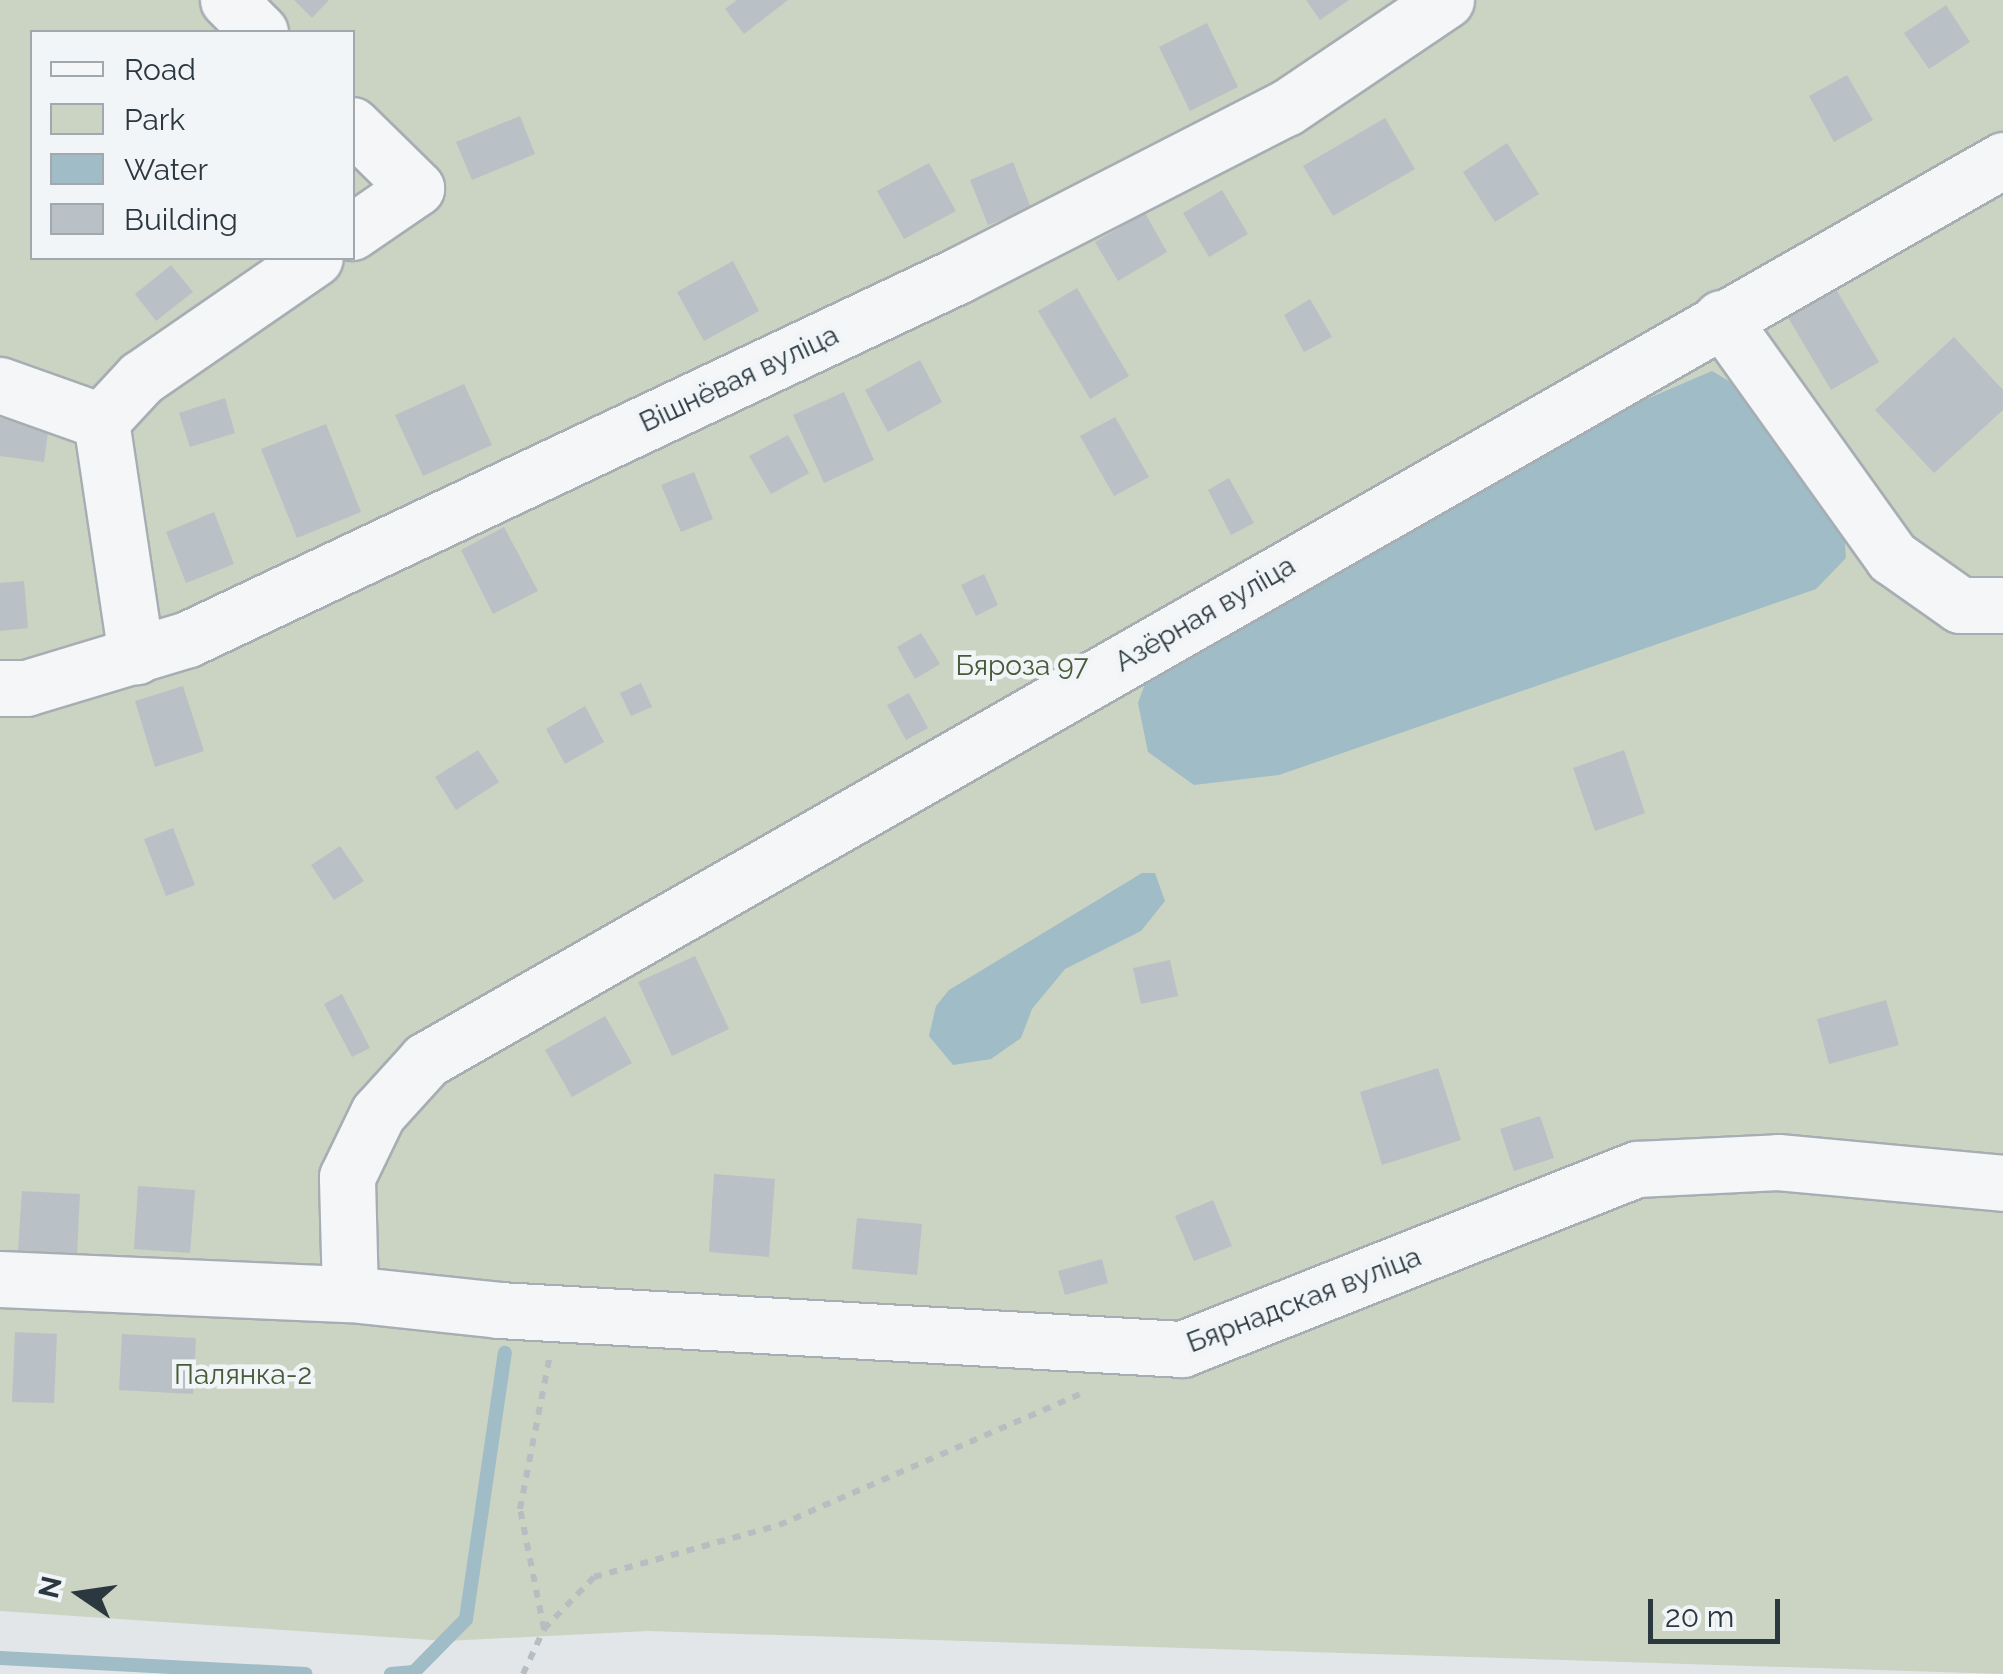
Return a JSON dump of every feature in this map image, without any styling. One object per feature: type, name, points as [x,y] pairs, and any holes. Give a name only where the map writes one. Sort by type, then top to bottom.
[{"type":"lane","points":[[228,0],[258,30]]},
{"type":"lane","name":"Вішнёвая вуліца","points":[[0,688],[26,688],[188,639],[959,275],[1286,108],[1446,0]]},
{"type":"lane","points":[[355,128],[416,188],[355,230]]},
{"type":"lane","name":"Азёрная вуліца","points":[[350,1294],[348,1177],[378,1113],[426,1060],[2003,160]]},
{"type":"lane","points":[[101,420],[141,378],[312,260]]},
{"type":"lane","points":[[1721,318],[1892,557],[1960,605],[2003,605]]},
{"type":"lane","points":[[0,386],[101,420]]},
{"type":"lane","points":[[101,420],[136,656]]},
{"type":"lane","name":"Бярнадская вуліца","points":[[0,1279],[350,1294],[559,1314],[1182,1349],[1637,1170],[1778,1162],[2003,1183]]},
{"type":"path","points":[[544,1629],[520,1508],[559,1314]]},
{"type":"path","points":[[522,1674],[544,1629],[594,1576],[779,1525],[1093,1388]]},
{"type":"green space","name":"Бяроза 97","points":[[0,0],[2003,0],[2003,1674],[648,1631],[446,1641],[0,1611]]},
{"type":"water","points":[[1712,371],[1737,386],[1843,521],[1846,558],[1816,589],[1279,775],[1194,785],[1148,752],[1138,703],[1148,676],[1619,411]]},
{"type":"water","points":[[1142,873],[1155,873],[1165,901],[1141,931],[1065,969],[1032,1009],[1021,1038],[991,1059],[953,1065],[929,1036],[936,1006],[949,990]]},
{"type":"building","points":[[294,0],[329,0],[312,18]]},
{"type":"building","points":[[737,0],[788,0],[744,34],[725,9]]},
{"type":"building","points":[[1306,0],[1349,0],[1320,20]]},
{"type":"building","points":[[1946,5],[1970,42],[1929,69],[1904,33]]},
{"type":"building","points":[[1207,23],[1238,87],[1190,111],[1159,47]]},
{"type":"building","points":[[1847,75],[1873,120],[1834,142],[1809,96]]},
{"type":"building","points":[[520,116],[535,154],[472,180],[456,142]]},
{"type":"building","points":[[1385,118],[1415,169],[1333,216],[1303,166]]},
{"type":"building","points":[[1507,143],[1539,194],[1495,222],[1463,172]]},
{"type":"building","points":[[1013,162],[1031,208],[988,225],[970,180]]},
{"type":"building","points":[[929,163],[956,211],[904,239],[877,191]]},
{"type":"building","points":[[1222,190],[1248,234],[1209,257],[1183,213]]},
{"type":"building","points":[[1145,213],[1167,252],[1118,281],[1095,242]]},
{"type":"building","points":[[733,261],[759,311],[704,341],[677,292]]},
{"type":"building","points":[[171,265],[193,292],[156,321],[135,294]]},
{"type":"building","points":[[1834,286],[1879,362],[1831,390],[1786,314]]},
{"type":"building","points":[[1077,288],[1129,376],[1090,399],[1038,311]]},
{"type":"building","points":[[1310,299],[1332,337],[1304,352],[1284,315]]},
{"type":"building","points":[[1954,337],[2003,390],[2003,410],[1934,473],[1875,410]]},
{"type":"building","points":[[920,360],[942,402],[888,432],[865,390]]},
{"type":"building","points":[[464,384],[492,445],[423,476],[395,415]]},
{"type":"building","points":[[844,392],[874,460],[824,483],[793,415]]},
{"type":"building","points":[[225,398],[235,433],[190,447],[179,413]]},
{"type":"building","points":[[1115,417],[1149,477],[1114,496],[1080,436]]},
{"type":"building","points":[[0,418],[49,425],[44,462],[0,456]]},
{"type":"building","points":[[326,424],[361,512],[297,538],[261,449]]},
{"type":"building","points":[[788,435],[809,473],[771,494],[749,456]]},
{"type":"building","points":[[694,472],[713,519],[681,532],[661,485]]},
{"type":"building","points":[[1229,478],[1254,523],[1231,535],[1208,490]]},
{"type":"building","points":[[214,512],[234,564],[186,583],[166,532]]},
{"type":"building","points":[[504,527],[538,591],[493,614],[461,550]]},
{"type":"building","points":[[984,574],[998,605],[976,616],[961,585]]},
{"type":"building","points":[[24,581],[28,628],[0,631],[0,583]]},
{"type":"building","points":[[921,633],[940,664],[915,679],[897,647]]},
{"type":"building","points":[[641,683],[652,707],[631,716],[620,693]]},
{"type":"building","points":[[183,686],[204,751],[155,767],[135,701]]},
{"type":"building","points":[[909,693],[928,728],[906,740],[887,705]]},
{"type":"building","points":[[585,706],[604,742],[565,764],[546,729]]},
{"type":"building","points":[[478,750],[499,782],[456,810],[435,777]]},
{"type":"building","points":[[1624,750],[1645,813],[1595,831],[1573,768]]},
{"type":"building","points":[[173,828],[195,885],[166,896],[144,839]]},
{"type":"building","points":[[340,846],[364,881],[334,900],[311,865]]},
{"type":"building","points":[[695,956],[729,1029],[672,1056],[638,982]]},
{"type":"building","points":[[1170,960],[1178,996],[1141,1004],[1133,968]]},
{"type":"building","points":[[342,994],[370,1048],[352,1057],[324,1004]]},
{"type":"building","points":[[1886,1000],[1899,1045],[1829,1064],[1817,1019]]},
{"type":"building","points":[[605,1016],[632,1063],[572,1097],[545,1050]]},
{"type":"building","points":[[1438,1068],[1461,1140],[1382,1165],[1360,1092]]},
{"type":"building","points":[[1540,1116],[1554,1158],[1514,1171],[1500,1129]]},
{"type":"building","points":[[714,1174],[775,1179],[769,1257],[709,1252]]},
{"type":"building","points":[[138,1186],[195,1190],[190,1253],[134,1249]]},
{"type":"building","points":[[22,1191],[80,1194],[77,1254],[18,1251]]},
{"type":"building","points":[[1213,1200],[1232,1246],[1194,1261],[1175,1216]]},
{"type":"building","points":[[857,1218],[922,1224],[917,1275],[852,1269]]},
{"type":"building","points":[[1102,1259],[1108,1283],[1065,1295],[1058,1271]]},
{"type":"building","points":[[15,1332],[57,1334],[54,1403],[12,1402]]},
{"type":"building","points":[[122,1334],[196,1338],[193,1394],[119,1390]]},
{"type":"waterway","points":[[391,1674],[414,1672],[466,1619],[505,1353]]},
{"type":"waterway","points":[[0,1658],[306,1674]]},
{"type":"park label","name":"Палянка-2","points":[[243,1375]]}]
